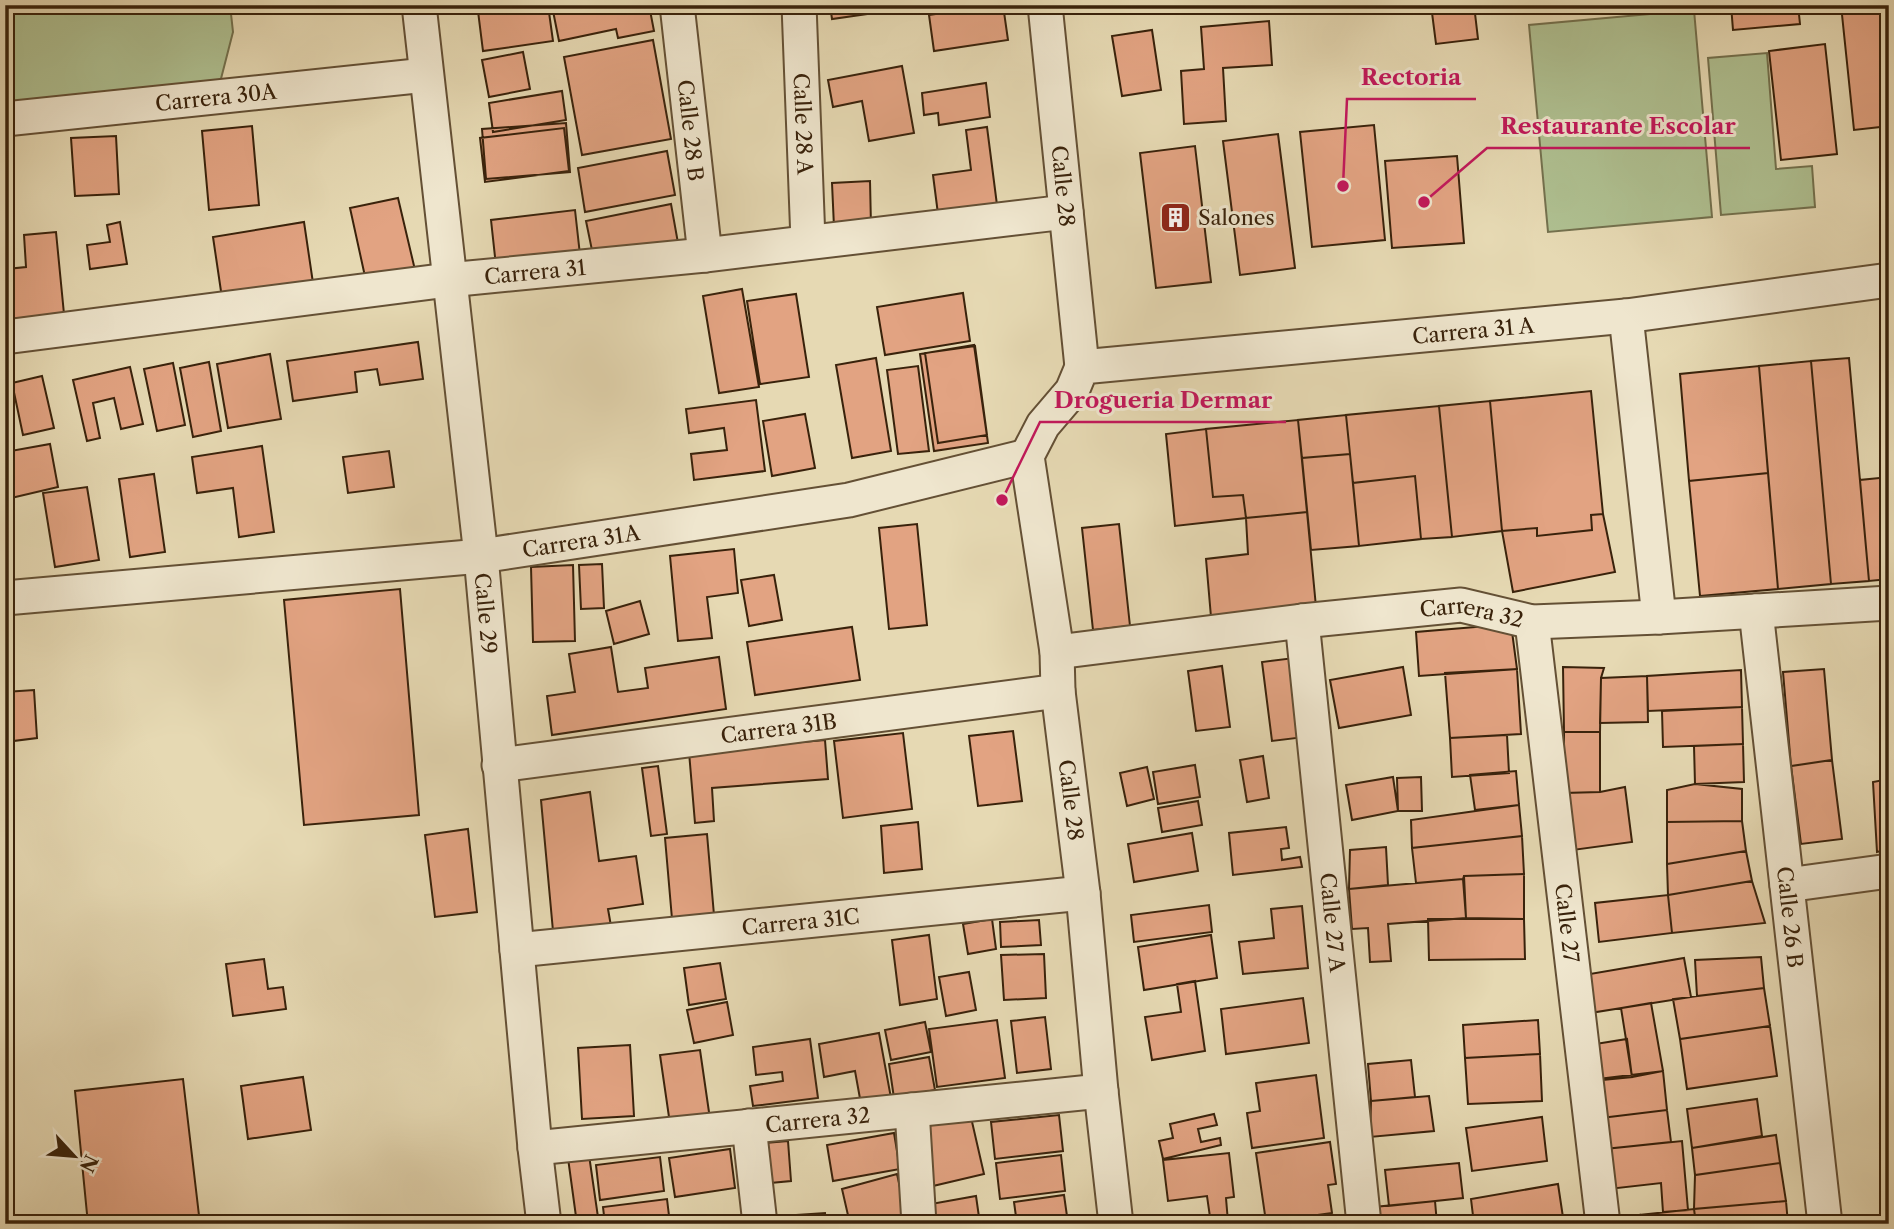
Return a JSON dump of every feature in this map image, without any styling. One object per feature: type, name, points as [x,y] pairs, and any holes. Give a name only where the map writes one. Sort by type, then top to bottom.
[{"type":"street","name":"Calle 29","points":[[419,5],[481,556],[544,1224]]},
{"type":"street","name":"Calle 28 B","points":[[677,5],[705,255]]},
{"type":"street","name":"Calle 28 A","points":[[799,5],[808,241]]},
{"type":"street","name":"Calle 28","points":[[1045,5],[1066,212],[1077,379]]},
{"type":"street","name":"Carrera 30A","points":[[5,119],[426,75]]},
{"type":"street","name":"Carrera 31","points":[[5,337],[448,280],[705,255],[1066,212]]},
{"type":"street","name":"Carrera 31 A","points":[[1077,379],[1626,316],[1889,280]]},
{"type":"street","points":[[1626,316],[1658,617]]},
{"type":"street","points":[[1027,456],[1043,425],[1077,379]]},
{"type":"street","name":"Calle 28","points":[[1027,456],[1057,652],[1058,691],[1083,893],[1116,1224]]},
{"type":"street","name":"Carrera 31A","points":[[5,598],[481,556],[849,500],[1027,456]]},
{"type":"street","name":"Carrera 32","points":[[1057,652],[1302,621],[1461,605],[1532,622],[1889,603]]},
{"type":"street","name":"Calle 26 B","points":[[1756,611],[1825,1224]]},
{"type":"street","name":"Calle 27 A","points":[[1302,621],[1364,1224]]},
{"type":"street","name":"Calle 27","points":[[1532,622],[1603,1224]]},
{"type":"street","name":"Carrera 31B","points":[[499,765],[1058,691]]},
{"type":"street","points":[[1787,885],[1889,871]]},
{"type":"street","name":"Carrera 31C","points":[[517,950],[1083,893]]},
{"type":"street","name":"Carrera 32","points":[[535,1148],[1101,1091]]},
{"type":"street","points":[[912,1110],[919,1224]]},
{"type":"street","points":[[750,1126],[760,1224]]},
{"type":"green space","points":[[5,5],[230,5],[233,32],[215,102],[5,121]]},
{"type":"green space","points":[[1694,10],[1712,217],[1548,232],[1529,25]]},
{"type":"green space","points":[[1767,53],[1776,169],[1812,166],[1815,207],[1721,215],[1708,58]]},
{"type":"building","points":[[519,5],[548,5],[553,41],[483,51],[478,11]]},
{"type":"building","points":[[579,5],[649,5],[654,31],[618,38],[616,29],[559,41],[553,11]]},
{"type":"building","points":[[830,5],[903,5],[903,9],[832,19]]},
{"type":"building","points":[[1003,5],[1008,40],[934,51],[929,15]]},
{"type":"building","points":[[1431,5],[1474,5],[1478,39],[1436,44]]},
{"type":"building","points":[[1731,5],[1798,5],[1800,24],[1733,30]]},
{"type":"building","points":[[1841,5],[1883,5],[1889,57],[1889,126],[1854,130]]},
{"type":"building","points":[[1269,21],[1272,65],[1223,68],[1226,121],[1184,124],[1181,71],[1204,69],[1201,27]]},
{"type":"building","points":[[1152,30],[1161,90],[1122,96],[1112,36]]},
{"type":"building","points":[[653,40],[671,139],[582,155],[564,57]]},
{"type":"building","points":[[1825,44],[1837,154],[1781,160],[1769,51]]},
{"type":"building","points":[[523,52],[530,89],[489,97],[482,60]]},
{"type":"building","points":[[902,66],[914,133],[869,141],[862,101],[833,107],[828,80]]},
{"type":"building","points":[[986,83],[990,117],[939,125],[938,113],[924,115],[922,93]]},
{"type":"building","points":[[562,91],[566,120],[493,132],[489,103]]},
{"type":"building","points":[[566,123],[570,172],[486,179],[482,129]]},
{"type":"building","points":[[1374,125],[1385,240],[1312,247],[1300,132]]},
{"type":"building","points":[[252,126],[259,205],[209,210],[202,131]]},
{"type":"building","points":[[987,127],[997,205],[938,214],[933,175],[971,170],[966,130]]},
{"type":"building","points":[[564,128],[569,171],[485,182],[480,138]]},
{"type":"building","name":"Salones","points":[[1278,134],[1295,268],[1240,275],[1223,141]]},
{"type":"building","points":[[116,136],[119,194],[75,196],[71,138]]},
{"type":"building","name":"Salones","points":[[1195,146],[1211,282],[1156,288],[1140,153]]},
{"type":"building","points":[[667,151],[675,195],[585,212],[578,168]]},
{"type":"building","points":[[1457,156],[1464,243],[1392,248],[1385,161]]},
{"type":"building","points":[[870,181],[871,226],[834,227],[832,183]]},
{"type":"building","points":[[398,198],[415,270],[366,281],[350,208]]},
{"type":"building","points":[[671,204],[678,243],[594,260],[586,221]]},
{"type":"building","points":[[575,210],[580,255],[496,266],[491,220]]},
{"type":"building","points":[[120,222],[127,264],[90,269],[87,245],[110,242],[107,225]]},
{"type":"building","points":[[304,222],[313,283],[222,298],[213,237]]},
{"type":"building","points":[[56,232],[64,314],[11,319],[7,269],[26,267],[24,235]]},
{"type":"building","points":[[742,289],[759,387],[719,393],[703,296]]},
{"type":"building","points":[[963,293],[970,341],[885,355],[877,307]]},
{"type":"building","points":[[796,294],[809,377],[760,384],[747,301]]},
{"type":"building","points":[[418,342],[423,379],[380,385],[377,369],[355,372],[357,392],[293,401],[287,361]]},
{"type":"building","points":[[974,345],[988,443],[934,451],[920,354]]},
{"type":"building","points":[[975,346],[987,435],[938,443],[925,353]]},
{"type":"building","points":[[270,354],[281,419],[228,428],[217,364]]},
{"type":"building","points":[[876,358],[891,451],[852,458],[836,365]]},
{"type":"building","points":[[1849,358],[1869,581],[1831,584],[1811,361]]},
{"type":"building","points":[[1811,361],[1831,584],[1778,589],[1759,366]]},
{"type":"building","points":[[209,362],[221,431],[193,437],[180,368]]},
{"type":"building","points":[[173,363],[185,425],[157,431],[144,369]]},
{"type":"building","points":[[918,366],[929,451],[898,454],[887,370]]},
{"type":"building","points":[[1759,366],[1768,473],[1689,481],[1680,374]]},
{"type":"building","points":[[130,367],[143,424],[121,429],[114,398],[93,403],[100,438],[87,441],[73,380]]},
{"type":"building","points":[[42,376],[54,428],[23,435],[12,383]]},
{"type":"building","points":[[1591,391],[1603,514],[1591,515],[1592,530],[1537,536],[1537,528],[1502,531],[1490,401]]},
{"type":"building","points":[[756,400],[765,471],[694,480],[691,454],[727,450],[724,428],[689,433],[686,409]]},
{"type":"building","points":[[1490,401],[1502,531],[1452,537],[1439,406]]},
{"type":"building","points":[[1439,406],[1452,537],[1421,539],[1415,476],[1353,483],[1346,415]]},
{"type":"building","points":[[805,414],[815,468],[772,476],[763,421]]},
{"type":"building","points":[[1346,415],[1350,454],[1302,458],[1298,420]]},
{"type":"building","points":[[1298,420],[1307,512],[1246,518],[1243,495],[1213,497],[1206,429]]},
{"type":"building","points":[[1206,429],[1213,497],[1243,495],[1246,518],[1175,526],[1166,434]]},
{"type":"building","points":[[50,444],[58,487],[7,499],[5,452]]},
{"type":"building","points":[[262,446],[274,532],[239,537],[233,488],[197,493],[192,457]]},
{"type":"building","points":[[389,451],[394,487],[348,493],[343,457]]},
{"type":"building","points":[[1350,454],[1359,546],[1311,550],[1302,458]]},
{"type":"building","points":[[1768,473],[1778,589],[1700,596],[1689,481]]},
{"type":"building","points":[[154,474],[165,552],[130,557],[119,479]]},
{"type":"building","points":[[1415,476],[1421,539],[1359,546],[1353,483]]},
{"type":"building","points":[[1889,477],[1889,579],[1869,581],[1860,480]]},
{"type":"building","points":[[87,487],[99,560],[55,567],[43,493]]},
{"type":"building","points":[[1307,512],[1316,607],[1211,617],[1206,559],[1248,554],[1246,518]]},
{"type":"building","points":[[1603,514],[1615,572],[1513,592],[1502,531],[1537,528],[1537,536],[1592,530],[1591,515]]},
{"type":"building","points":[[917,524],[927,625],[889,629],[879,528]]},
{"type":"building","points":[[1119,524],[1130,626],[1093,630],[1082,528]]},
{"type":"building","points":[[734,549],[738,593],[707,597],[712,638],[678,641],[670,556]]},
{"type":"building","points":[[602,564],[604,608],[581,609],[579,565]]},
{"type":"building","points":[[573,565],[575,641],[533,642],[531,567]]},
{"type":"building","points":[[774,575],[782,620],[749,626],[741,580]]},
{"type":"building","points":[[400,589],[419,815],[304,825],[284,600]]},
{"type":"building","points":[[640,601],[649,634],[614,644],[606,611]]},
{"type":"building","points":[[1511,624],[1517,669],[1419,676],[1416,632]]},
{"type":"building","points":[[852,627],[860,680],[755,695],[747,642]]},
{"type":"building","points":[[611,647],[618,692],[648,688],[645,668],[719,657],[726,709],[552,735],[547,696],[575,692],[569,654]]},
{"type":"building","points":[[1294,658],[1305,737],[1272,741],[1262,662]]},
{"type":"building","points":[[1222,666],[1230,727],[1196,731],[1188,671]]},
{"type":"building","points":[[1403,667],[1411,715],[1339,728],[1330,680]]},
{"type":"building","points":[[1563,667],[1604,668],[1601,678],[1600,732],[1564,732]]},
{"type":"building","points":[[1517,669],[1521,734],[1450,738],[1445,673]]},
{"type":"building","points":[[1824,669],[1832,760],[1791,766],[1783,672]]},
{"type":"building","points":[[1741,670],[1742,707],[1648,711],[1647,676]]},
{"type":"building","points":[[1647,676],[1648,722],[1600,723],[1601,678]]},
{"type":"building","points":[[34,690],[37,738],[5,742],[5,692]]},
{"type":"building","points":[[1742,707],[1743,744],[1663,747],[1662,711]]},
{"type":"building","points":[[1013,731],[1022,801],[978,806],[969,736]]},
{"type":"building","points":[[1564,732],[1600,732],[1600,792],[1564,793]]},
{"type":"building","points":[[903,733],[912,809],[843,818],[834,741]]},
{"type":"building","points":[[1507,735],[1509,773],[1452,777],[1450,738]]},
{"type":"building","points":[[825,740],[828,779],[712,788],[714,821],[695,823],[689,752]]},
{"type":"building","points":[[1743,744],[1744,782],[1695,784],[1694,746]]},
{"type":"building","points":[[1263,756],[1269,798],[1247,802],[1240,760]]},
{"type":"building","points":[[1832,760],[1842,839],[1801,844],[1791,766]]},
{"type":"building","points":[[1195,765],[1200,797],[1158,804],[1153,772]]},
{"type":"building","points":[[658,766],[667,834],[651,836],[642,768]]},
{"type":"building","points":[[1147,767],[1154,799],[1127,806],[1120,773]]},
{"type":"building","points":[[1516,771],[1519,805],[1475,810],[1470,775]]},
{"type":"building","points":[[1393,777],[1398,811],[1352,820],[1346,785]]},
{"type":"building","points":[[1421,777],[1422,811],[1398,811],[1397,778]]},
{"type":"building","points":[[1889,779],[1889,849],[1877,852],[1873,782]]},
{"type":"building","points":[[1695,784],[1742,789],[1742,821],[1667,822],[1667,790]]},
{"type":"building","points":[[1625,787],[1632,842],[1573,850],[1564,793],[1600,792]]},
{"type":"building","points":[[590,792],[599,861],[636,856],[643,904],[608,909],[611,926],[553,931],[541,800]]},
{"type":"building","points":[[1198,801],[1202,825],[1162,832],[1158,808]]},
{"type":"building","points":[[1519,805],[1522,836],[1412,848],[1411,820]]},
{"type":"building","points":[[1742,821],[1746,851],[1667,864],[1667,822]]},
{"type":"building","points":[[918,822],[922,869],[884,873],[881,826]]},
{"type":"building","points":[[1286,827],[1289,848],[1281,849],[1282,860],[1300,857],[1302,867],[1233,875],[1229,833]]},
{"type":"building","points":[[468,829],[477,912],[435,917],[425,835]]},
{"type":"building","points":[[1192,833],[1198,871],[1134,882],[1128,844]]},
{"type":"building","points":[[707,834],[714,915],[672,919],[665,838]]},
{"type":"building","points":[[1522,836],[1524,874],[1464,876],[1463,879],[1416,883],[1412,848]]},
{"type":"building","points":[[1386,847],[1388,885],[1349,889],[1350,850]]},
{"type":"building","points":[[1746,851],[1752,881],[1668,895],[1667,864]]},
{"type":"building","points":[[1524,874],[1524,919],[1466,918],[1464,876]]},
{"type":"building","points":[[1463,879],[1466,918],[1388,924],[1391,961],[1370,962],[1368,928],[1352,929],[1349,889]]},
{"type":"building","points":[[1752,881],[1765,923],[1672,933],[1668,895]]},
{"type":"building","points":[[1668,895],[1672,933],[1599,942],[1595,903]]},
{"type":"building","points":[[1209,905],[1212,932],[1134,942],[1131,915]]},
{"type":"building","points":[[1302,906],[1308,968],[1243,974],[1239,942],[1274,938],[1271,909]]},
{"type":"building","points":[[992,919],[996,949],[968,954],[963,924]]},
{"type":"building","points":[[1428,919],[1524,919],[1525,959],[1429,960]]},
{"type":"building","points":[[1039,920],[1041,945],[1001,947],[1000,922]]},
{"type":"building","points":[[929,935],[937,999],[900,1005],[892,940]]},
{"type":"building","points":[[1211,935],[1217,978],[1144,990],[1138,947]]},
{"type":"building","points":[[1044,954],[1046,998],[1004,1000],[1001,955]]},
{"type":"building","points":[[1761,957],[1764,988],[1697,996],[1695,960]]},
{"type":"building","points":[[1684,958],[1691,997],[1590,1013],[1584,975]]},
{"type":"building","points":[[264,959],[268,989],[283,987],[286,1009],[233,1016],[226,964]]},
{"type":"building","points":[[720,963],[726,999],[689,1005],[684,968]]},
{"type":"building","points":[[969,972],[976,1010],[946,1016],[939,977]]},
{"type":"building","points":[[1195,981],[1205,1051],[1152,1060],[1145,1017],[1181,1012],[1177,984]]},
{"type":"building","points":[[1764,988],[1770,1026],[1680,1039],[1673,999]]},
{"type":"building","points":[[1303,998],[1309,1043],[1226,1054],[1221,1009]]},
{"type":"building","points":[[727,1002],[733,1035],[694,1043],[687,1010]]},
{"type":"building","points":[[1651,1003],[1663,1071],[1632,1077],[1621,1008]]},
{"type":"building","points":[[1045,1017],[1051,1069],[1017,1073],[1011,1021]]},
{"type":"building","points":[[997,1020],[1005,1078],[937,1087],[929,1029]]},
{"type":"building","points":[[1538,1020],[1540,1054],[1465,1058],[1463,1025]]},
{"type":"building","points":[[925,1022],[931,1052],[891,1060],[885,1030]]},
{"type":"building","points":[[1770,1026],[1777,1076],[1687,1089],[1680,1039]]},
{"type":"building","points":[[879,1033],[891,1098],[861,1104],[855,1071],[824,1077],[819,1044]]},
{"type":"building","points":[[810,1039],[818,1098],[753,1106],[750,1086],[783,1081],[782,1072],[756,1075],[753,1047]]},
{"type":"building","points":[[1627,1039],[1632,1077],[1593,1081],[1589,1045]]},
{"type":"building","points":[[630,1045],[634,1116],[582,1119],[578,1048]]},
{"type":"building","points":[[700,1050],[710,1119],[670,1124],[660,1055]]},
{"type":"building","points":[[1540,1054],[1542,1101],[1468,1104],[1465,1058]]},
{"type":"building","points":[[929,1057],[935,1090],[894,1098],[889,1064]]},
{"type":"building","points":[[1411,1060],[1415,1097],[1371,1101],[1368,1064]]},
{"type":"building","points":[[1663,1071],[1667,1110],[1601,1118],[1597,1079]]},
{"type":"building","points":[[1316,1075],[1324,1138],[1252,1148],[1247,1113],[1260,1111],[1256,1083]]},
{"type":"building","points":[[303,1077],[311,1130],[248,1139],[241,1086]]},
{"type":"building","points":[[183,1079],[200,1224],[88,1224],[75,1091]]},
{"type":"building","points":[[1429,1096],[1434,1131],[1370,1137],[1371,1101]]},
{"type":"building","points":[[1757,1099],[1762,1136],[1692,1148],[1687,1109]]},
{"type":"building","points":[[1667,1110],[1671,1142],[1605,1149],[1601,1118]]},
{"type":"building","points":[[970,1113],[984,1174],[933,1186],[919,1124]]},
{"type":"building","points":[[1214,1114],[1217,1125],[1198,1129],[1201,1142],[1220,1138],[1221,1145],[1163,1159],[1159,1141],[1173,1138],[1170,1124]]},
{"type":"building","points":[[1059,1115],[1063,1151],[995,1159],[991,1122]]},
{"type":"building","points":[[1542,1117],[1547,1161],[1472,1171],[1466,1128]]},
{"type":"building","points":[[894,1133],[900,1169],[833,1181],[827,1145]]},
{"type":"building","points":[[1776,1135],[1780,1163],[1695,1175],[1692,1148]]},
{"type":"building","points":[[788,1141],[791,1181],[759,1184],[755,1144]]},
{"type":"building","points":[[1682,1141],[1688,1210],[1663,1212],[1661,1183],[1609,1189],[1605,1149]]},
{"type":"building","points":[[1330,1142],[1336,1184],[1328,1185],[1332,1213],[1266,1222],[1256,1153]]},
{"type":"building","points":[[1889,1143],[1889,1190],[1883,1191],[1880,1144]]},
{"type":"building","points":[[730,1149],[735,1188],[675,1197],[669,1158]]},
{"type":"building","points":[[1229,1153],[1234,1197],[1226,1198],[1228,1222],[1211,1224],[1207,1196],[1168,1201],[1163,1160]]},
{"type":"building","points":[[589,1155],[599,1224],[577,1224],[568,1158]]},
{"type":"building","points":[[1061,1155],[1065,1191],[1000,1199],[996,1163]]},
{"type":"building","points":[[660,1157],[664,1191],[600,1200],[596,1165]]},
{"type":"building","points":[[1459,1163],[1463,1198],[1389,1206],[1385,1170]]},
{"type":"building","points":[[1780,1163],[1786,1201],[1694,1209],[1695,1175]]},
{"type":"building","points":[[897,1174],[907,1219],[889,1224],[850,1224],[842,1189]]},
{"type":"building","points":[[1558,1184],[1564,1224],[1474,1224],[1471,1199]]},
{"type":"building","points":[[1064,1195],[1068,1223],[1017,1224],[1014,1202]]},
{"type":"building","points":[[976,1196],[980,1224],[934,1224],[931,1204]]},
{"type":"building","points":[[667,1199],[670,1224],[605,1224],[603,1207]]},
{"type":"building","points":[[1435,1201],[1437,1224],[1376,1224],[1374,1207]]},
{"type":"building","points":[[1786,1201],[1788,1224],[1696,1224],[1694,1209]]},
{"type":"building","points":[[1694,1209],[1696,1224],[1641,1224],[1640,1215]]},
{"type":"building","points":[[825,1213],[826,1224],[767,1224],[767,1217]]},
{"type":"building","points":[[1640,1215],[1641,1224],[1610,1224],[1610,1219]]},
{"type":"place","name":"Rectoria","points":[[1343,186]]},
{"type":"place","name":"Restaurante Escolar","points":[[1424,202]]},
{"type":"place","name":"Salones","points":[[1175,217]]},
{"type":"place","name":"Drogueria Dermar","points":[[1002,500]]}]
